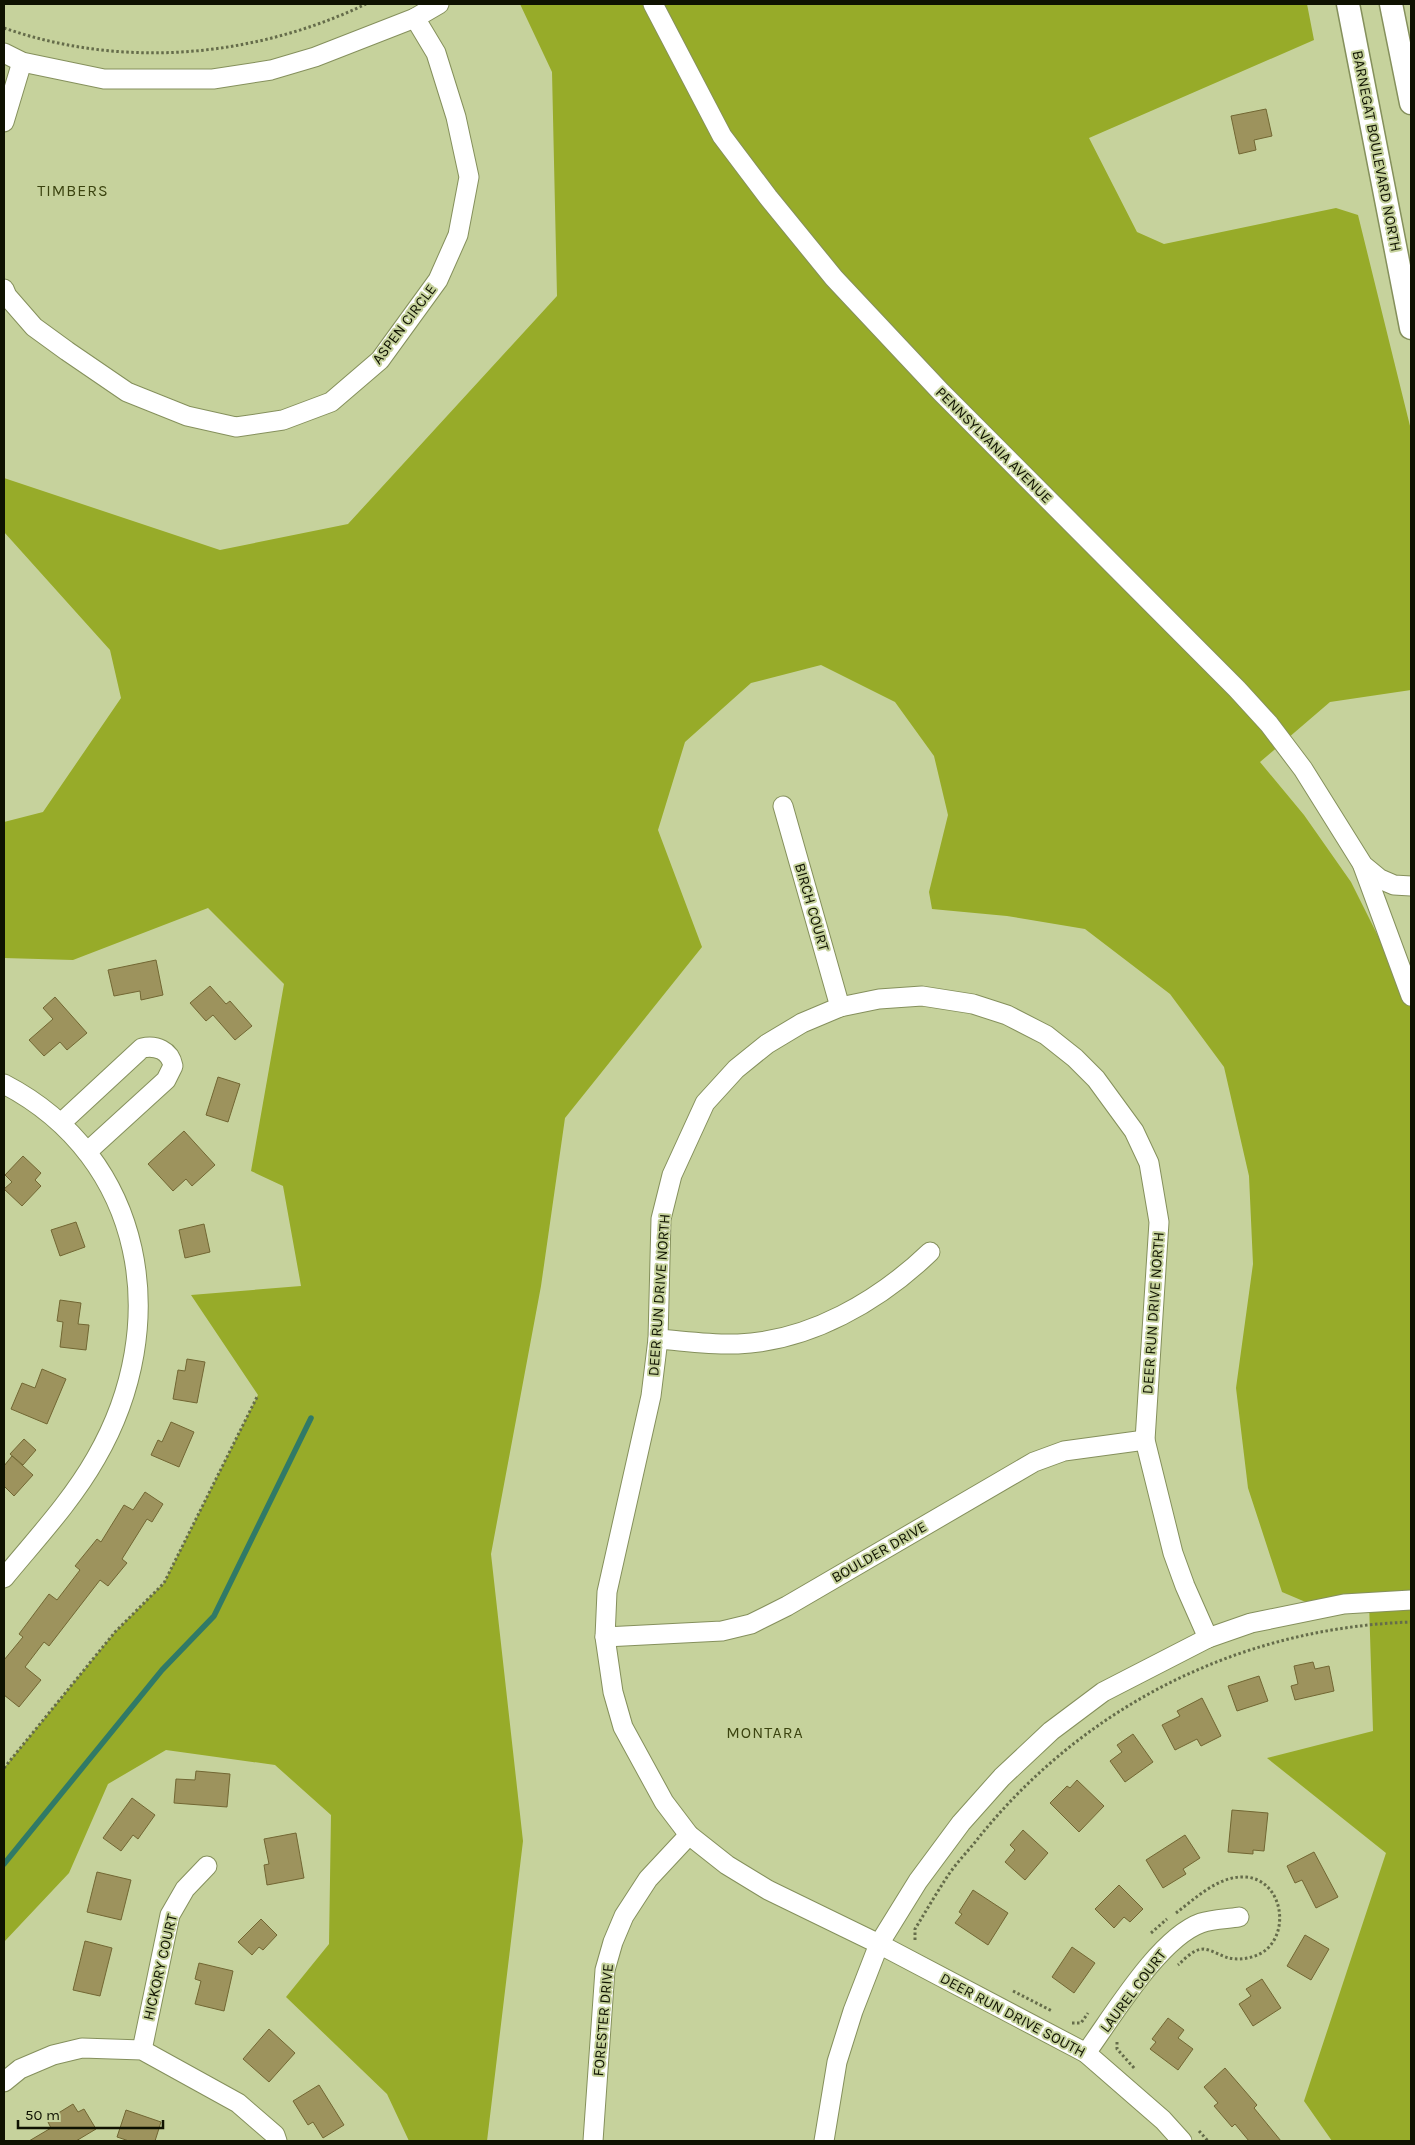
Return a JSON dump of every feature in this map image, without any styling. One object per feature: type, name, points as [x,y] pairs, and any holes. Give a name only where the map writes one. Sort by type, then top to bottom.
[{"type":"street","points":[[4,53],[22,62],[104,79],[213,79],[271,70],[315,57],[415,18],[439,4]]},
{"type":"street","name":"PENNSYLVANIA AVENUE","points":[[653,4],[722,136],[768,197],[834,278],[941,392],[1237,689],[1269,724],[1303,769],[1363,865],[1411,996]]},
{"type":"street","name":"BARNEGAT BOULEVARD NORTH","points":[[1348,4],[1411,328]]},
{"type":"street","points":[[1392,4],[1411,102]]},
{"type":"street","name":"ASPEN CIRCLE","points":[[4,289],[7,296],[34,327],[67,351],[127,392],[187,416],[236,427],[283,420],[331,402],[380,360],[438,280],[458,235],[469,177],[456,117],[436,53],[415,18]]},
{"type":"street","points":[[4,122],[22,62]]},
{"type":"street","name":"BIRCH COURT","points":[[784,806],[840,1007]]},
{"type":"street","name":"PENNSYLVANIA AVENUE","points":[[1363,865],[1380,879],[1394,885],[1411,886]]},
{"type":"street","name":"DEER RUN DRIVE NORTH","points":[[879,1944],[768,1890],[727,1865],[689,1835],[664,1802],[623,1727],[613,1692],[605,1637],[606,1592],[651,1396],[658,1339],[661,1220],[672,1175],[705,1104],[736,1069],[767,1044],[802,1023],[840,1007],[879,999],[922,996],[973,1004],[1007,1015],[1046,1035],[1075,1058],[1096,1079],[1134,1131],[1149,1163],[1159,1222],[1145,1440],[1173,1553],[1208,1638]]},
{"type":"street","points":[[60,1123],[142,1048],[156,1047],[168,1054],[173,1066],[166,1080],[87,1152]]},
{"type":"street","points":[[4,1084],[31,1099],[60,1123],[87,1152],[120,1208],[137,1270],[140,1299],[139,1322],[130,1372],[122,1401],[96,1458],[66,1502],[4,1578]]},
{"type":"street","points":[[658,1339],[738,1344],[785,1338],[826,1322],[883,1291],[907,1274],[930,1252]]},
{"type":"street","name":"BOULDER DRIVE","points":[[605,1637],[722,1631],[751,1624],[787,1606],[1034,1462],[1064,1451],[1145,1440]]},
{"type":"street","points":[[824,2141],[837,2062],[853,2011],[879,1944],[918,1880],[961,1823],[1009,1771],[1051,1731],[1103,1692],[1208,1638],[1252,1623],[1344,1604],[1411,1600]]},
{"type":"street","name":"FORESTER DRIVE","points":[[593,2141],[605,1970],[613,1942],[624,1916],[648,1879],[689,1835]]},
{"type":"street","name":"HICKORY COURT","points":[[142,2050],[170,1915],[185,1889],[207,1866]]},
{"type":"street","name":"LAUREL COURT","points":[[1086,2053],[1158,1954],[1177,1937],[1202,1923],[1239,1917]]},
{"type":"street","name":"DEER RUN DRIVE SOUTH","points":[[879,1944],[1086,2053],[1163,2120],[1182,2141]]},
{"type":"street","points":[[4,2082],[20,2069],[53,2055],[82,2048],[142,2050],[238,2102],[275,2135],[278,2141]]},
{"type":"path","points":[[4,28],[79,47],[122,52],[187,52],[234,47],[290,34],[366,4]]},
{"type":"path","points":[[4,1768],[115,1632],[164,1583],[258,1395]]},
{"type":"path","points":[[917,1944],[914,1938],[915,1929],[950,1873],[991,1822],[1043,1770],[1105,1719],[1178,1679],[1238,1655],[1318,1633],[1411,1622]]},
{"type":"path","points":[[1150,1935],[1156,1928],[1190,1902],[1224,1880],[1246,1877],[1258,1881],[1274,1896],[1280,1908],[1281,1922],[1270,1946],[1262,1953],[1246,1958],[1230,1959],[1204,1949],[1193,1952],[1173,1969]]},
{"type":"path","points":[[1008,1988],[1057,2014]]},
{"type":"path","points":[[1064,2019],[1071,2023],[1081,2023],[1093,2007]]},
{"type":"path","points":[[1122,2036],[1117,2043],[1117,2049],[1139,2073]]},
{"type":"path","points":[[1193,2125],[1208,2141]]},
{"type":"green space","points":[[520,4],[1307,4],[1314,40],[1089,138],[1137,232],[1164,244],[1336,208],[1358,215],[1411,430],[1411,690],[1330,702],[1260,762],[1304,815],[1351,882],[1411,1002],[1411,2141],[1332,2141],[1304,2101],[1386,1853],[1267,1758],[1373,1731],[1369,1602],[1315,1606],[1282,1592],[1248,1488],[1236,1388],[1253,1264],[1249,1176],[1224,1067],[1170,994],[1085,929],[1007,916],[932,909],[929,892],[948,815],[934,756],[895,702],[821,665],[751,683],[685,742],[658,830],[702,947],[565,1118],[541,1286],[491,1554],[523,1841],[487,2141],[409,2141],[387,2094],[286,1997],[329,1944],[331,1815],[275,1765],[166,1750],[108,1784],[69,1873],[4,1942],[4,1768],[115,1632],[164,1583],[258,1395],[191,1295],[301,1286],[283,1186],[251,1171],[284,984],[208,908],[73,960],[4,958],[4,822],[43,812],[121,698],[110,650],[4,532],[4,478],[220,550],[348,524],[557,296],[552,72]]},
{"type":"building","points":[[1266,109],[1272,136],[1254,140],[1256,150],[1239,154],[1231,116]]},
{"type":"building","points":[[156,960],[163,995],[141,1000],[140,991],[114,996],[108,970]]},
{"type":"building","points":[[210,986],[226,1004],[230,1001],[252,1026],[235,1040],[213,1015],[206,1021],[190,1003]]},
{"type":"building","points":[[55,997],[87,1033],[67,1050],[60,1042],[44,1056],[29,1040],[53,1019],[43,1008]]},
{"type":"building","points":[[218,1077],[240,1084],[228,1122],[206,1115]]},
{"type":"building","points":[[184,1131],[215,1165],[192,1186],[186,1179],[173,1191],[148,1164]]},
{"type":"building","points":[[23,1156],[41,1173],[35,1180],[41,1186],[22,1206],[4,1189],[12,1182],[5,1175]]},
{"type":"building","points":[[76,1222],[85,1247],[60,1256],[51,1230]]},
{"type":"building","points":[[204,1224],[210,1252],[185,1258],[179,1230]]},
{"type":"building","points":[[60,1300],[81,1303],[78,1324],[89,1325],[86,1350],[60,1347],[63,1322],[57,1321]]},
{"type":"building","points":[[187,1359],[205,1362],[197,1403],[173,1399],[178,1370],[185,1371]]},
{"type":"building","points":[[42,1369],[66,1379],[47,1424],[11,1409],[22,1383],[35,1388]]},
{"type":"building","points":[[171,1422],[194,1432],[179,1467],[151,1455],[158,1440],[162,1442]]},
{"type":"building","points":[[24,1439],[36,1450],[23,1465],[10,1454]]},
{"type":"building","points":[[12,1456],[33,1475],[14,1496],[4,1486],[4,1466]]},
{"type":"building","points":[[145,1492],[163,1504],[152,1522],[147,1519],[122,1559],[127,1563],[108,1586],[100,1580],[49,1646],[44,1642],[25,1667],[41,1680],[19,1707],[4,1695],[4,1660],[23,1637],[19,1634],[49,1594],[57,1600],[80,1570],[75,1566],[97,1539],[101,1542],[124,1505],[133,1510]]},
{"type":"building","points":[[1313,1662],[1315,1669],[1329,1666],[1334,1691],[1295,1700],[1291,1686],[1298,1684],[1294,1666]]},
{"type":"building","points":[[1259,1676],[1268,1701],[1237,1711],[1228,1686]]},
{"type":"building","points":[[1202,1698],[1221,1736],[1201,1746],[1197,1739],[1175,1750],[1162,1725],[1180,1716],[1177,1711]]},
{"type":"building","points":[[1133,1734],[1153,1762],[1125,1782],[1110,1761],[1122,1752],[1117,1745]]},
{"type":"building","points":[[196,1771],[230,1774],[227,1807],[174,1803],[176,1779],[195,1780]]},
{"type":"building","points":[[1077,1780],[1104,1806],[1079,1832],[1050,1803],[1067,1786],[1070,1788]]},
{"type":"building","points":[[132,1798],[155,1815],[138,1839],[133,1835],[121,1851],[103,1838]]},
{"type":"building","points":[[1232,1810],[1268,1813],[1264,1851],[1253,1850],[1253,1854],[1228,1852]]},
{"type":"building","points":[[1023,1830],[1048,1853],[1025,1880],[1005,1862],[1015,1850],[1010,1845]]},
{"type":"building","points":[[296,1833],[304,1878],[267,1885],[264,1865],[269,1864],[264,1839]]},
{"type":"building","points":[[1185,1835],[1200,1858],[1183,1869],[1186,1874],[1163,1888],[1146,1860]]},
{"type":"building","points":[[1314,1852],[1338,1897],[1316,1908],[1302,1880],[1295,1883],[1287,1866]]},
{"type":"building","points":[[97,1872],[131,1880],[121,1920],[87,1912]]},
{"type":"building","points":[[1119,1885],[1143,1909],[1130,1922],[1124,1917],[1114,1928],[1095,1909]]},
{"type":"building","points":[[973,1890],[1008,1913],[988,1945],[955,1923],[962,1914],[959,1912]]},
{"type":"building","points":[[261,1919],[277,1935],[263,1950],[259,1947],[252,1955],[238,1942]]},
{"type":"building","points":[[1305,1935],[1329,1949],[1311,1980],[1287,1966]]},
{"type":"building","points":[[85,1941],[112,1948],[100,1996],[73,1990]]},
{"type":"building","points":[[1072,1947],[1095,1963],[1074,1993],[1052,1977]]},
{"type":"building","points":[[199,1963],[233,1971],[224,2011],[195,2004],[201,1981],[195,1979]]},
{"type":"building","points":[[1262,1979],[1281,2008],[1253,2026],[1239,2004],[1251,1996],[1246,1989]]},
{"type":"building","points":[[1168,2018],[1184,2030],[1178,2038],[1193,2049],[1178,2070],[1150,2049],[1156,2042],[1152,2039]]},
{"type":"building","points":[[269,2029],[295,2053],[269,2082],[243,2059]]},
{"type":"building","points":[[1225,2068],[1257,2105],[1254,2108],[1281,2141],[1249,2141],[1235,2124],[1232,2127],[1214,2106],[1218,2103],[1204,2087]]},
{"type":"building","points":[[319,2085],[344,2125],[323,2138],[313,2122],[308,2125],[293,2101]]},
{"type":"building","points":[[73,2104],[78,2112],[84,2109],[96,2129],[76,2141],[29,2141],[51,2128],[47,2120]]},
{"type":"building","points":[[126,2110],[161,2122],[155,2141],[129,2141],[117,2137]]},
{"type":"waterway","points":[[4,1864],[162,1670],[214,1616],[311,1418]]},
{"type":"district","name":"TIMBERS","points":[[73,190]]},
{"type":"district","name":"MONTARA","points":[[765,1732]]}]
